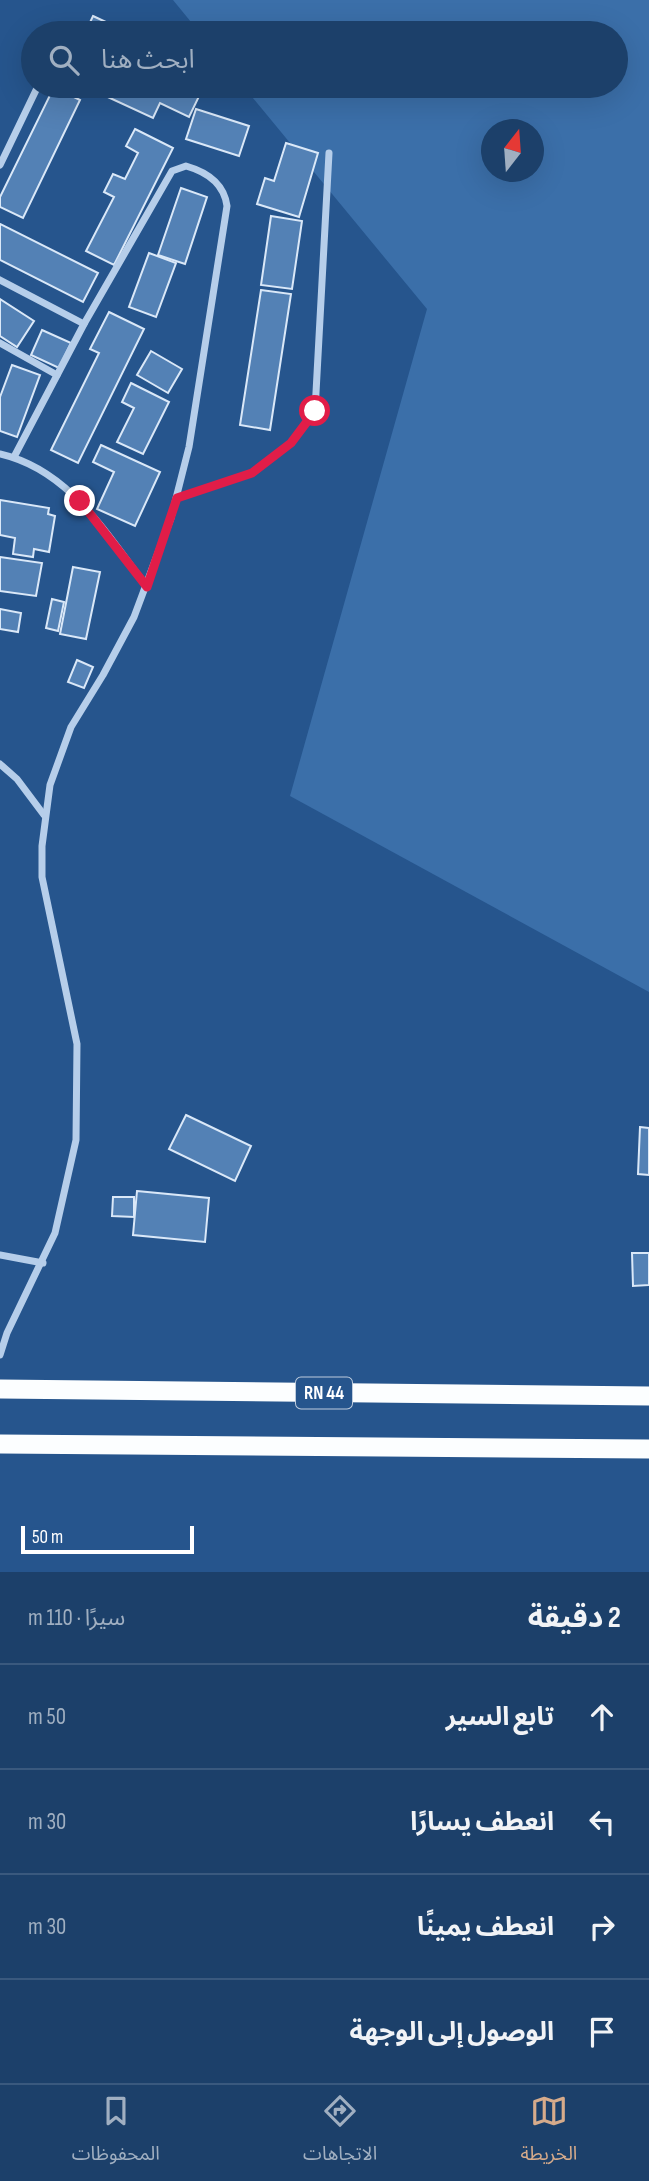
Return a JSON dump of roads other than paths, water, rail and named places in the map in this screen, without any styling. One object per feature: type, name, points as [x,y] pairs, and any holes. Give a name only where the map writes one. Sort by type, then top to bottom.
[{"type":"highway","name":"RN 44","points":[[0,1389],[649,1396]]},
{"type":"highway","points":[[0,1444],[649,1449]]},
{"type":"street","points":[[0,165],[32,98]]},
{"type":"street","points":[[177,498],[252,473],[291,443],[315,411],[329,153]]},
{"type":"street","points":[[0,1355],[7,1333],[43,1263],[55,1233],[71,1171],[79,1086],[73,1012],[42,877],[44,815],[53,775],[71,727],[119,646],[147,587],[177,498],[189,447],[227,206],[223,191],[213,178],[186,166],[172,171],[84,324],[14,457]]},
{"type":"street","points":[[0,280],[84,324]]},
{"type":"street","points":[[0,343],[57,375]]},
{"type":"street","points":[[0,454],[33,464],[66,486],[147,587]]},
{"type":"street","points":[[0,764],[17,779],[44,815]]},
{"type":"street","points":[[0,1255],[43,1263]]}]
